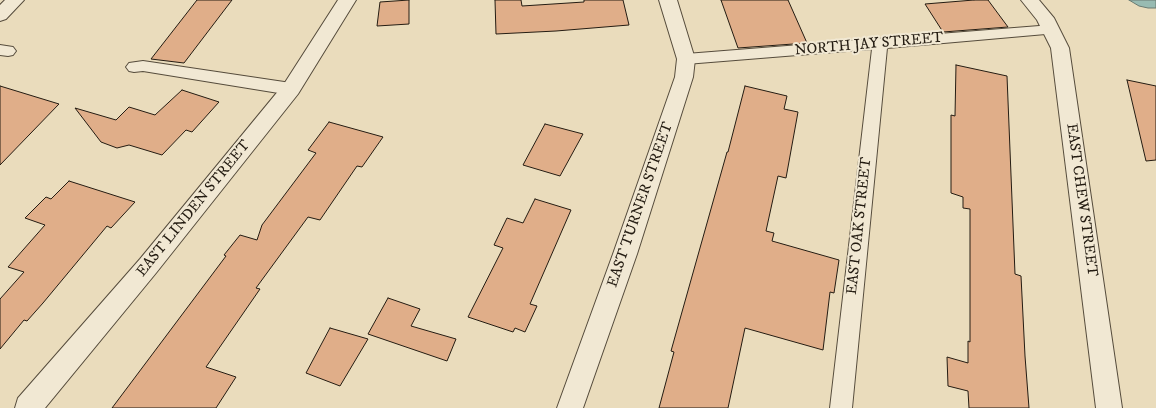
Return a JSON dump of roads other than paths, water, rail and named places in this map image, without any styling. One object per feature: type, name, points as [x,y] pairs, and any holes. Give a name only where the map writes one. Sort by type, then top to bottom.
[{"type":"street","points":[[0,15],[15,0]]},
{"type":"street","name":"EAST LINDEN STREET","points":[[28,408],[158,254],[292,89],[347,0]]},
{"type":"street","name":"EAST TURNER STREET","points":[[570,408],[625,254],[684,77],[686,59],[668,0]]},
{"type":"street","name":"EAST CHEW STREET","points":[[1030,0],[1052,30],[1060,48],[1109,408]]},
{"type":"lane","name":"NORTH JAY STREET","points":[[686,59],[1052,30]]},
{"type":"lane","name":"EAST OAK STREET","points":[[841,408],[846,344],[880,44]]},
{"type":"lane","points":[[134,67],[143,66],[292,89]]},
{"type":"water","points":[[1129,0],[1156,0],[1156,8],[1139,6]]}]
